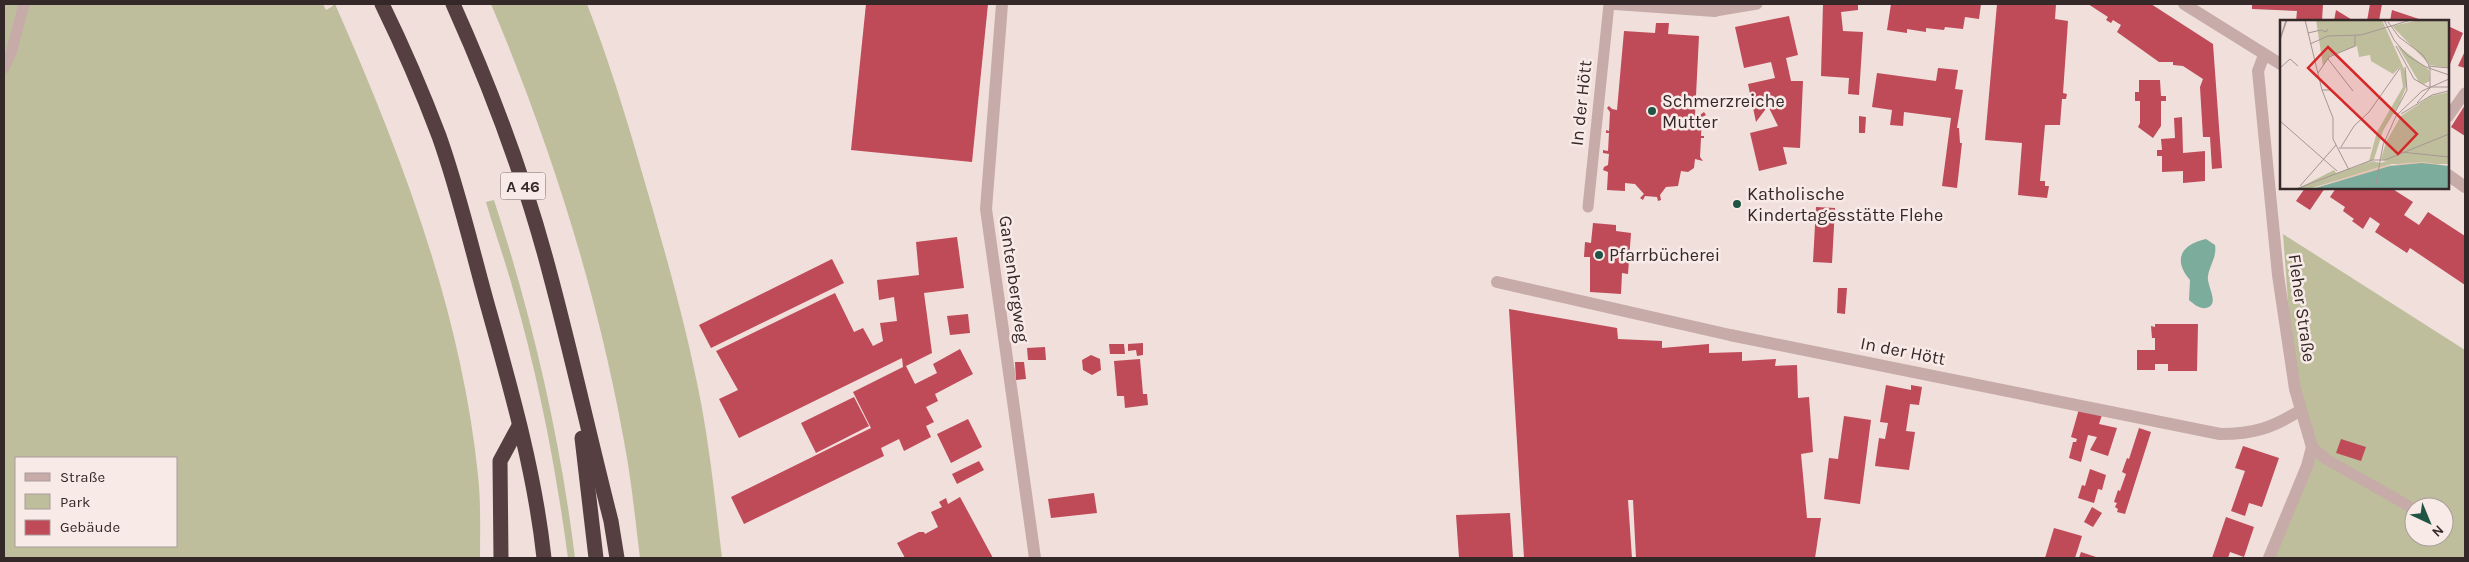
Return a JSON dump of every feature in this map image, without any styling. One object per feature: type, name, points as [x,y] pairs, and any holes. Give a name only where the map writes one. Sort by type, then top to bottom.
[{"type":"highway","points":[[382,4],[404,50],[439,137],[464,215],[519,426],[540,520],[544,558]]},
{"type":"highway","name":"A 46","points":[[453,4],[475,53],[516,164],[550,273],[574,374],[596,558]]},
{"type":"highway","points":[[574,374],[611,521],[617,558]]},
{"type":"highway","points":[[501,558],[500,461],[519,426]]},
{"type":"street","name":"Gantenbergweg","points":[[1002,4],[986,209],[1035,558]]},
{"type":"street","points":[[1615,4],[1715,11]]},
{"type":"street","points":[[2184,4],[2280,64]]},
{"type":"street","name":"Fleher Straße","points":[[2264,55],[2258,71],[2280,284],[2295,389],[2312,447]]},
{"type":"street","points":[[2449,176],[2465,187]]},
{"type":"street","name":"In der Hött","points":[[1497,282],[1730,335],[2220,434],[2246,434],[2283,421],[2300,410]]},
{"type":"street","points":[[2269,558],[2307,466],[2312,447]]},
{"type":"lane","points":[[4,68],[11,53],[24,4]]},
{"type":"lane","name":"In der Hött","points":[[1588,206],[1609,4]]},
{"type":"lane","points":[[1715,11],[1757,4]]},
{"type":"lane","points":[[2449,116],[2465,93]]},
{"type":"lane","points":[[2312,447],[2326,459],[2404,503]]},
{"type":"green space","points":[[4,4],[323,4],[326,10],[333,6],[332,4],[335,4],[405,175],[443,293],[458,353],[470,414],[479,485],[480,558],[4,558]]},
{"type":"green space","points":[[491,4],[587,4],[629,127],[682,318],[705,427],[722,558],[640,558],[630,476],[617,405],[590,288],[555,172],[514,59]]},
{"type":"green space","points":[[494,200],[521,288],[543,377],[569,512],[575,558],[568,558],[558,491],[539,392],[511,282],[486,202]]},
{"type":"green space","points":[[2283,234],[2465,350],[2465,558],[2272,558],[2310,466],[2295,396]]},
{"type":"shaded area","points":[[2206,239],[2215,245],[2214,257],[2208,276],[2213,299],[2210,306],[2201,308],[2189,300],[2190,280],[2181,259],[2182,253],[2191,245]]},
{"type":"building","points":[[866,4],[988,4],[972,162],[851,150]]},
{"type":"building","points":[[1823,4],[1858,4],[1858,10],[1841,12],[1843,31],[1863,32],[1859,95],[1848,94],[1849,78],[1821,76]]},
{"type":"building","points":[[1891,4],[1981,4],[1979,19],[1965,17],[1963,29],[1945,27],[1944,30],[1926,28],[1926,32],[1907,29],[1907,33],[1887,30]]},
{"type":"building","points":[[1997,4],[2056,4],[2055,19],[2068,21],[2063,93],[2067,94],[2066,99],[2062,99],[2060,125],[2045,125],[2040,181],[2045,181],[2045,186],[2049,186],[2047,198],[2018,195],[2022,143],[1985,140]]},
{"type":"building","points":[[2088,4],[2151,4],[2213,44],[2222,168],[2212,169],[2210,137],[2203,137],[2200,87],[2203,79],[2183,66],[2173,65],[2173,62],[2159,62],[2117,32],[2121,25],[2113,20],[2111,23],[2106,20],[2108,17]]},
{"type":"building","points":[[2252,4],[2323,4],[2322,20],[2296,20],[2297,11],[2252,9]]},
{"type":"building","points":[[2370,4],[2382,4],[2379,20],[2367,20]]},
{"type":"building","points":[[2336,10],[2352,20],[2334,20]]},
{"type":"building","points":[[2392,10],[2420,20],[2390,20]]},
{"type":"building","points":[[1789,16],[1798,55],[1786,58],[1791,81],[1803,81],[1800,148],[1783,147],[1787,164],[1759,171],[1750,133],[1778,126],[1768,106],[1756,122],[1748,84],[1775,78],[1771,62],[1744,68],[1735,27]]},
{"type":"building","name":"Schmerzreiche Mutter","points":[[1656,23],[1669,23],[1668,34],[1699,36],[1695,115],[1700,115],[1704,112],[1706,115],[1702,117],[1701,136],[1704,136],[1704,138],[1701,138],[1700,157],[1703,161],[1695,159],[1694,168],[1688,172],[1681,171],[1678,186],[1666,187],[1660,195],[1661,200],[1658,201],[1657,197],[1645,196],[1643,200],[1640,198],[1644,194],[1635,184],[1625,183],[1625,191],[1607,190],[1608,172],[1603,170],[1608,165],[1609,154],[1603,153],[1603,150],[1608,151],[1609,133],[1606,133],[1606,130],[1609,131],[1610,112],[1607,108],[1609,106],[1617,110],[1624,31],[1655,33]]},
{"type":"building","points":[[2449,26],[2463,33],[2449,67]]},
{"type":"building","points":[[2465,51],[2465,68],[2458,66]]},
{"type":"building","points":[[1938,68],[1958,70],[1955,89],[1963,90],[1957,128],[1959,128],[1960,143],[1962,143],[1957,188],[1942,186],[1951,118],[1904,112],[1903,126],[1890,125],[1892,110],[1872,107],[1877,73],[1936,81]]},
{"type":"building","points":[[2139,80],[2160,80],[2161,96],[2166,96],[2166,101],[2161,101],[2161,126],[2153,138],[2138,127],[2140,123],[2140,101],[2135,101],[2135,92],[2139,92]]},
{"type":"building","points":[[2465,105],[2465,136],[2451,127]]},
{"type":"building","points":[[1859,116],[1866,117],[1865,133],[1859,133]]},
{"type":"building","points":[[2182,117],[2183,153],[2205,151],[2205,181],[2183,183],[2183,171],[2162,172],[2162,156],[2157,156],[2157,150],[2162,150],[2161,139],[2175,138],[2174,118]]},
{"type":"building","points":[[2304,189],[2324,189],[2310,210],[2296,201]]},
{"type":"building","points":[[2335,189],[2393,189],[2413,202],[2404,215],[2419,225],[2428,212],[2465,236],[2465,285],[2410,248],[2407,253],[2375,232],[2380,224],[2370,217],[2363,229],[2343,211],[2345,207],[2330,197]]},
{"type":"building","points":[[1816,207],[1835,208],[1832,263],[1813,262]]},
{"type":"building","points":[[1593,223],[1616,225],[1616,231],[1631,233],[1628,274],[1622,273],[1621,294],[1590,292],[1590,257],[1584,257],[1585,242],[1591,243]]},
{"type":"building","points":[[957,237],[964,288],[924,293],[932,353],[906,366],[915,384],[937,373],[933,364],[960,349],[973,374],[935,394],[938,401],[926,407],[934,422],[926,426],[931,437],[904,451],[899,439],[881,448],[884,456],[744,524],[731,497],[871,428],[853,392],[903,367],[902,358],[739,438],[719,399],[738,390],[716,351],[835,293],[854,332],[863,328],[873,346],[883,341],[880,323],[897,321],[894,297],[879,300],[877,280],[919,275],[916,242]]},
{"type":"building","points":[[832,259],[844,283],[711,348],[699,325]]},
{"type":"building","points":[[1838,288],[1847,288],[1845,314],[1837,313]]},
{"type":"building","points":[[1509,309],[1617,328],[1618,339],[1662,341],[1662,348],[1709,344],[1709,353],[1742,352],[1742,361],[1776,359],[1775,366],[1797,365],[1798,398],[1809,397],[1813,452],[1801,454],[1807,518],[1821,518],[1815,558],[1636,558],[1633,500],[1628,500],[1632,558],[1524,558]]},
{"type":"building","points":[[968,314],[970,333],[950,335],[947,316]]},
{"type":"building","points":[[2155,324],[2198,324],[2197,371],[2168,371],[2168,364],[2155,364],[2155,370],[2137,370],[2137,350],[2155,350],[2155,338],[2152,338],[2151,326],[2155,327]]},
{"type":"building","points":[[1143,343],[1143,355],[1137,356],[1136,350],[1128,351],[1128,344]]},
{"type":"building","points":[[1109,344],[1124,344],[1125,354],[1110,354]]},
{"type":"building","points":[[1045,347],[1046,360],[1028,360],[1027,348]]},
{"type":"building","points":[[1091,355],[1100,359],[1101,370],[1092,375],[1083,370],[1082,360]]},
{"type":"building","points":[[1140,359],[1143,394],[1147,394],[1148,405],[1125,408],[1124,396],[1117,396],[1114,361]]},
{"type":"building","points":[[1015,362],[1024,362],[1026,379],[1016,380]]},
{"type":"building","points":[[1886,385],[1911,390],[1911,385],[1922,387],[1919,405],[1910,404],[1906,431],[1915,432],[1909,470],[1875,466],[1879,438],[1885,439],[1888,423],[1880,422]]},
{"type":"building","points":[[854,397],[869,426],[816,453],[801,423]]},
{"type":"building","points":[[2079,409],[2102,415],[2099,424],[2117,428],[2108,456],[2090,450],[2097,437],[2088,435],[2081,462],[2069,458],[2073,442],[2076,442],[2077,439],[2071,437]]},
{"type":"building","points":[[1844,416],[1871,420],[1860,504],[1824,499],[1829,458],[1838,459]]},
{"type":"building","points":[[968,419],[982,447],[951,463],[937,434]]},
{"type":"building","points":[[2139,428],[2151,432],[2125,514],[2117,512],[2118,509],[2115,507],[2117,503],[2114,502],[2126,474],[2122,472],[2127,458],[2129,459]]},
{"type":"building","points":[[2341,439],[2366,447],[2361,461],[2336,453]]},
{"type":"building","points":[[2243,446],[2279,458],[2262,507],[2249,503],[2245,516],[2231,511],[2245,471],[2235,468]]},
{"type":"building","points":[[979,461],[984,470],[957,484],[952,474]]},
{"type":"building","points":[[2090,469],[2106,475],[2102,490],[2098,489],[2094,503],[2078,498],[2082,485],[2085,486]]},
{"type":"building","points":[[1094,493],[1097,513],[1051,518],[1048,499]]},
{"type":"building","points":[[960,497],[993,558],[905,558],[897,543],[919,532],[924,532],[925,534],[938,527],[931,512],[942,507],[939,502],[946,498],[948,504]]},
{"type":"building","points":[[2092,507],[2102,513],[2093,527],[2084,522]]},
{"type":"building","points":[[1510,513],[1513,558],[1459,558],[1456,515]]},
{"type":"building","points":[[2226,517],[2254,527],[2244,557],[2230,552],[2228,558],[2212,558]]},
{"type":"building","points":[[2054,528],[2082,536],[2075,558],[2045,558]]},
{"type":"building","points":[[2081,552],[2099,558],[2079,558]]},
{"type":"place","name":"Schmerzreiche Mutter","points":[[1652,111]]},
{"type":"place","name":"Katholische Kindertagesstätte Flehe","points":[[1737,204]]},
{"type":"place","name":"Pfarrbücherei","points":[[1599,255]]}]
